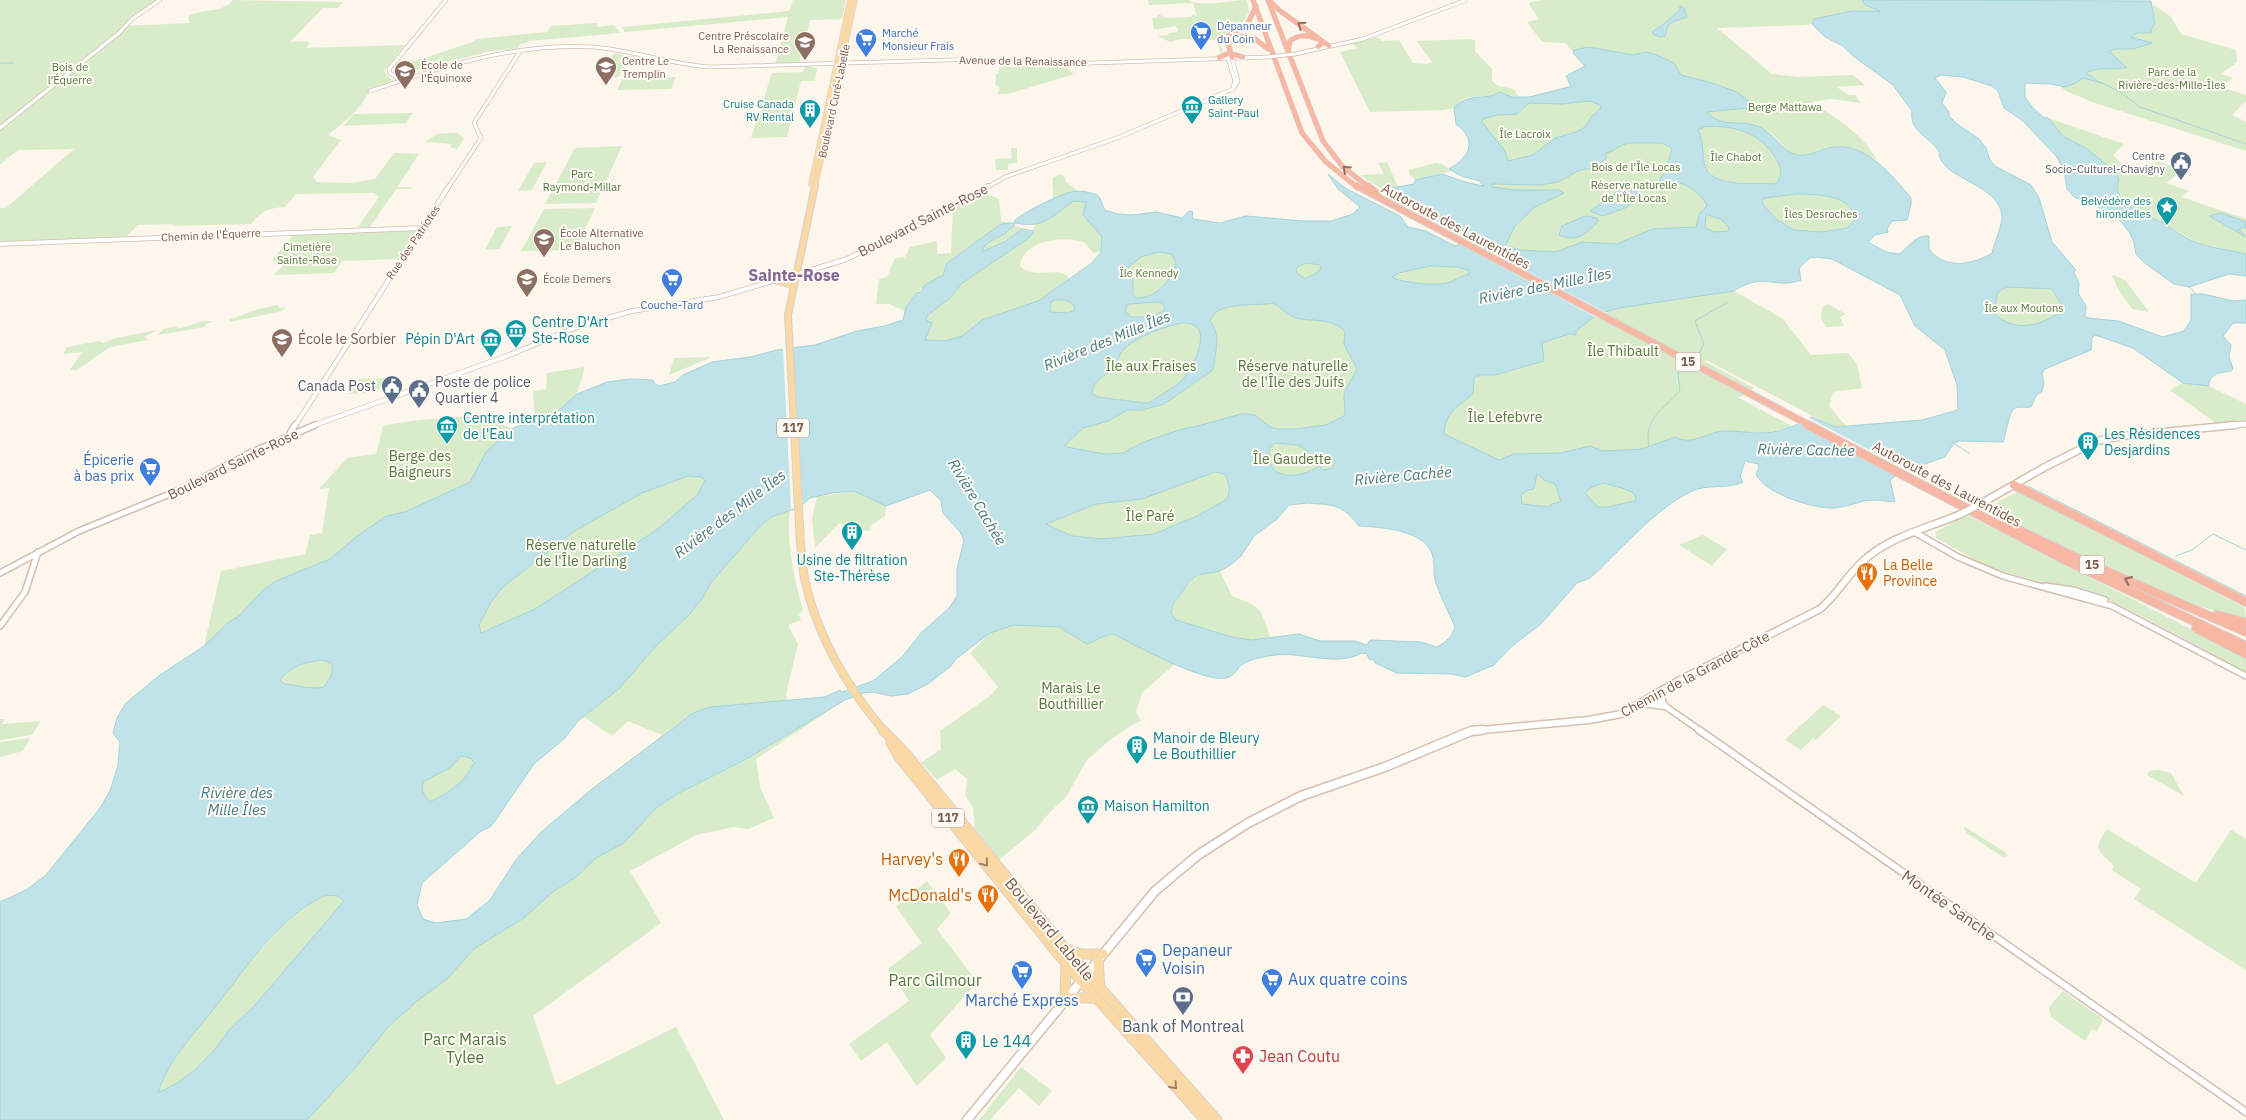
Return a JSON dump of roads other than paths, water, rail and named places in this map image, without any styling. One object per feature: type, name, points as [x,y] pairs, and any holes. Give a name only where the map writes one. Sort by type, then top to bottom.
[{"type":"highway","name":"Autoroute des Laurentides","points":[[1253,0],[1270,56],[1301,130],[1319,156],[1338,173],[1366,193],[1460,240],[2137,596],[2246,646]]},
{"type":"highway","name":"Autoroute des Laurentides","points":[[1268,0],[1292,53],[1318,133],[1337,160],[1358,180],[1381,196],[1460,240]]},
{"type":"highway","points":[[1268,0],[1324,46]]},
{"type":"highway","points":[[1230,58],[1224,43],[1225,39],[1250,20],[1256,6]]},
{"type":"highway","points":[[1292,53],[1290,41],[1297,36],[1312,37],[1324,46]]},
{"type":"highway","points":[[1230,58],[1229,40],[1248,37],[1263,42],[1270,56]]},
{"type":"highway","points":[[1218,58],[1243,57]]},
{"type":"highway","name":"Autoroute des Laurentides","points":[[1920,482],[2056,548],[2246,632]]},
{"type":"highway","points":[[2014,485],[2246,603]]},
{"type":"highway","points":[[2137,596],[2246,654]]},
{"type":"highway","points":[[2172,600],[2246,624]]},
{"type":"main road","name":"Boulevard Curé-Labelle","points":[[839,64],[850,0]]},
{"type":"main road","name":"Boulevard Curé-Labelle","points":[[798,508],[788,317],[811,201],[810,195],[815,160],[855,0]]},
{"type":"main road","points":[[778,281],[793,285]]},
{"type":"main road","name":"Chemin de la Grande-Côte","points":[[967,1120],[1143,904],[1172,876],[1239,828],[1291,801],[1385,768],[1470,731],[1605,718],[1621,714],[1660,691],[1744,647],[1820,610],[1830,601],[1857,567],[1883,546],[1961,514],[2082,447],[2107,438],[2246,424]]},
{"type":"main road","name":"Boulevard Labelle","points":[[798,508],[803,568],[810,602],[828,646],[848,684],[886,734],[906,754],[1065,948],[1097,993],[1205,1120]]},
{"type":"main road","points":[[1642,703],[1664,706],[1660,691]]},
{"type":"main road","name":"Boulevard Labelle","points":[[886,734],[899,758],[1066,964],[1084,977]]},
{"type":"main road","points":[[1065,948],[1081,954],[1101,957],[1097,993],[1065,998],[1066,964]]},
{"type":"main road","name":"Boulevard Labelle","points":[[1097,993],[1217,1120]]},
{"type":"street","points":[[0,128],[119,33],[132,19],[160,0]]},
{"type":"street","points":[[401,81],[390,73],[389,69],[446,0]]},
{"type":"street","points":[[1230,58],[1270,56],[1350,42],[1466,0]]},
{"type":"street","points":[[1292,53],[1350,42]]},
{"type":"street","name":"Avenue de la Renaissance","points":[[370,91],[472,58],[521,50],[595,47],[667,63],[704,67],[986,59],[1057,64],[1230,58]]},
{"type":"street","name":"Rue des Patriotes","points":[[289,435],[481,138],[482,136],[474,123],[521,50]]},
{"type":"street","points":[[1243,57],[1270,56]]},
{"type":"street","name":"Avenue de la Renaissance","points":[[1174,61],[1218,58]]},
{"type":"street","name":"Boulevard Sainte-Rose","points":[[0,573],[93,525],[190,486],[247,454],[289,435],[508,356],[577,327],[630,312],[704,301],[795,276],[838,262],[874,247],[1005,177],[1119,138],[1229,90],[1236,86],[1238,81],[1230,58]]},
{"type":"street","name":"Chemin de l'Équerre","points":[[0,244],[423,228]]},
{"type":"street","points":[[1916,533],[1974,565],[2020,581],[2103,602],[2246,676]]},
{"type":"street","points":[[0,626],[25,592],[38,552]]},
{"type":"street","name":"Montée Sanche","points":[[1652,697],[2246,1112]]},
{"type":"water","name":"Rivière des Mille Îles","points":[[1862,0],[2151,1],[2155,24],[2151,29],[2151,33],[2137,33],[2131,37],[2152,43],[2133,49],[2109,51],[2127,68],[2099,69],[2087,72],[2087,74],[2102,83],[2083,78],[2065,87],[2051,84],[2025,83],[2025,97],[2032,107],[2043,117],[2048,118],[2063,136],[2089,150],[2115,172],[2119,178],[2118,188],[2120,196],[2133,209],[2196,242],[2246,254],[2246,276],[2229,274],[2189,287],[2174,284],[2146,264],[2136,254],[2130,233],[2118,218],[2074,197],[2067,189],[2064,170],[2056,156],[2023,121],[2004,108],[1998,91],[1992,86],[1963,77],[1941,75],[1935,78],[1946,92],[1942,103],[1949,112],[1949,116],[1979,139],[1995,166],[2031,185],[2039,198],[2052,242],[2076,270],[2074,272],[2079,284],[2078,293],[2086,306],[2085,316],[2088,318],[2118,321],[2163,337],[2184,331],[2191,320],[2191,294],[2203,294],[2234,301],[2246,300],[2246,323],[2233,323],[2223,336],[2231,345],[2229,356],[2233,369],[2213,376],[2209,386],[2183,383],[2133,348],[2095,335],[2092,338],[2091,350],[2045,369],[2042,373],[2044,384],[2042,391],[2036,396],[2031,407],[2017,407],[2013,410],[2003,442],[1959,441],[1954,443],[1945,457],[1922,465],[1908,467],[1890,480],[1895,502],[1868,500],[1843,507],[1831,508],[1801,502],[1768,487],[1756,474],[1759,468],[1758,464],[1745,461],[1740,477],[1743,482],[1730,486],[1697,489],[1677,499],[1638,531],[1590,578],[1577,583],[1541,624],[1512,646],[1494,665],[1465,677],[1451,674],[1397,673],[1375,663],[1374,660],[1369,659],[1367,654],[1362,653],[1342,659],[1287,655],[1268,656],[1246,662],[1231,676],[1220,678],[1206,676],[1172,663],[1113,634],[1087,644],[1059,627],[1014,625],[990,633],[956,659],[950,667],[928,684],[908,694],[891,696],[873,692],[863,693],[845,700],[747,759],[677,794],[656,808],[624,843],[596,858],[575,878],[554,891],[524,918],[475,948],[447,979],[417,1001],[388,1027],[356,1067],[307,1120],[0,1120],[0,902],[26,890],[46,875],[100,808],[110,791],[118,765],[120,742],[113,733],[117,718],[126,703],[160,675],[204,646],[229,622],[239,616],[263,590],[276,581],[330,559],[356,537],[386,516],[405,512],[470,482],[486,452],[515,427],[541,420],[558,411],[577,394],[607,382],[631,379],[653,380],[659,386],[675,382],[683,375],[712,362],[815,345],[857,331],[903,320],[906,307],[917,293],[921,292],[925,285],[943,275],[947,263],[1001,224],[1013,223],[1016,219],[1039,205],[1074,191],[1097,195],[1105,210],[1118,214],[1131,215],[1157,212],[1182,218],[1189,211],[1193,212],[1193,219],[1220,223],[1246,216],[1303,221],[1331,221],[1353,214],[1360,207],[1338,189],[1328,174],[1345,188],[1400,216],[1408,227],[1426,231],[1455,246],[1470,239],[1464,231],[1453,229],[1412,208],[1408,204],[1408,199],[1392,198],[1385,192],[1386,189],[1414,184],[1415,180],[1442,174],[1483,186],[1480,181],[1461,176],[1449,169],[1462,159],[1469,148],[1467,136],[1456,124],[1454,108],[1471,98],[1494,95],[1500,92],[1512,97],[1529,97],[1569,87],[1571,86],[1566,76],[1585,66],[1573,53],[1574,50],[1588,47],[1633,55],[1646,52],[1657,55],[1674,63],[1681,75],[1737,92],[1757,107],[1707,112],[1724,122],[1754,125],[1761,128],[1791,153],[1797,155],[1812,154],[1834,147],[1846,147],[1868,156],[1887,171],[1911,198],[1907,220],[1892,221],[1887,229],[1888,232],[1875,235],[1868,242],[1886,252],[1899,254],[1916,239],[1929,236],[1929,249],[1935,256],[1943,260],[1951,263],[1968,263],[1984,257],[1992,253],[2001,223],[2002,216],[1996,201],[1983,190],[1947,168],[1940,158],[1938,150],[1913,124],[1912,111],[1893,85],[1853,56],[1843,46],[1825,37],[1812,24],[1814,19],[1852,11],[1880,11],[1865,5]],"holes":[[[1589,101],[1600,105],[1601,108],[1592,116],[1585,127],[1576,132],[1555,138],[1533,155],[1508,161],[1505,151],[1482,122],[1483,119],[1497,115],[1517,114],[1529,103],[1562,104]],[[1704,127],[1725,127],[1745,132],[1763,143],[1770,150],[1780,166],[1780,177],[1776,184],[1738,183],[1719,179],[1711,175],[1706,168],[1698,130]],[[1629,143],[1661,143],[1671,147],[1668,167],[1659,180],[1683,184],[1702,198],[1707,206],[1700,214],[1696,227],[1652,229],[1617,244],[1582,242],[1556,252],[1520,250],[1505,246],[1515,226],[1535,207],[1564,193],[1559,190],[1515,190],[1492,187],[1492,184],[1540,185],[1558,182],[1580,170],[1594,168],[1606,159],[1606,153]],[[1798,194],[1827,196],[1840,200],[1851,208],[1855,220],[1847,228],[1822,232],[1794,230],[1776,219],[1763,204],[1762,200]],[[1074,201],[1086,202],[1083,215],[1102,237],[1101,252],[1092,263],[1038,301],[982,320],[962,336],[945,341],[925,340],[932,323],[926,320],[927,316],[950,298],[961,284],[1029,238],[1034,231],[1022,229],[1007,240],[982,252],[986,245],[1004,234],[1016,223],[1041,223]],[[1706,214],[1722,220],[1729,228],[1728,231],[1714,232],[1705,228]],[[1158,252],[1171,254],[1176,262],[1171,276],[1162,288],[1142,298],[1135,298],[1133,279],[1125,270],[1141,257]],[[1816,257],[1832,259],[1900,295],[1915,326],[1945,350],[1957,385],[1958,410],[1922,420],[1835,427],[1812,417],[1789,428],[1771,432],[1723,431],[1693,440],[1675,437],[1642,449],[1603,451],[1590,446],[1561,453],[1514,454],[1499,460],[1444,434],[1449,416],[1473,394],[1474,378],[1480,375],[1495,375],[1544,361],[1542,343],[1569,334],[1576,335],[1576,331],[1598,314],[1619,308],[1734,291],[1753,282],[1792,283],[1801,280],[1799,268],[1810,258]],[[1306,263],[1320,265],[1321,268],[1318,272],[1305,279],[1297,273],[1296,269]],[[1430,266],[1458,267],[1470,271],[1469,274],[1442,284],[1403,281],[1392,277],[1399,273]],[[2006,287],[2052,289],[2064,309],[2047,320],[2029,325],[2020,325],[2002,320],[1994,313],[1997,293]],[[1066,300],[1073,304],[1075,310],[1067,313],[1050,312],[1051,302]],[[1160,302],[1165,307],[1164,311],[1149,317],[1131,317],[1125,311],[1128,304]],[[1273,303],[1293,317],[1328,322],[1340,327],[1345,332],[1344,344],[1357,369],[1345,391],[1344,416],[1326,425],[1296,429],[1277,429],[1270,427],[1255,415],[1241,414],[1182,429],[1141,443],[1123,453],[1104,454],[1065,445],[1083,428],[1108,421],[1127,410],[1142,410],[1164,404],[1213,370],[1217,339],[1214,327],[1210,321],[1214,314],[1220,310],[1237,306]],[[1183,323],[1193,324],[1199,330],[1201,336],[1198,352],[1182,380],[1149,403],[1098,397],[1092,393],[1095,384],[1114,367],[1123,350],[1128,345],[1151,333]],[[1275,443],[1297,445],[1307,450],[1315,459],[1335,462],[1333,468],[1323,470],[1319,466],[1311,471],[1292,475],[1276,471],[1271,466],[1269,458],[1270,447]],[[1215,472],[1225,474],[1228,480],[1227,499],[1197,516],[1154,534],[1102,539],[1072,536],[1046,524],[1096,504],[1142,499]],[[1537,473],[1544,480],[1555,484],[1561,502],[1552,504],[1549,507],[1522,504],[1521,495],[1527,490],[1534,489]],[[688,476],[701,477],[705,480],[698,494],[658,529],[535,609],[481,633],[479,625],[491,602],[503,587],[573,532],[642,493]],[[1603,483],[1632,492],[1636,497],[1635,501],[1608,507],[1598,507],[1585,493],[1590,488]],[[930,490],[941,501],[943,513],[960,532],[964,540],[957,569],[957,596],[949,608],[921,633],[902,657],[873,681],[842,692],[840,690],[825,697],[710,707],[693,713],[592,789],[541,832],[515,861],[490,900],[466,919],[436,923],[423,919],[417,905],[422,883],[481,831],[490,827],[534,764],[565,738],[578,721],[620,688],[655,647],[689,615],[702,599],[711,583],[761,525],[771,517],[800,507],[810,498],[854,491],[886,506]],[[1308,503],[1331,505],[1348,513],[1359,526],[1390,529],[1413,536],[1422,541],[1429,548],[1433,557],[1435,580],[1455,627],[1448,639],[1437,647],[1421,642],[1370,640],[1367,645],[1355,641],[1320,641],[1299,634],[1251,640],[1232,637],[1176,620],[1171,613],[1173,605],[1190,581],[1198,575],[1220,571],[1241,556],[1254,536],[1277,519],[1289,505]],[[322,660],[331,663],[332,673],[324,687],[309,688],[284,684],[280,680],[289,671],[304,664]],[[461,756],[471,758],[474,763],[461,782],[429,802],[422,790],[423,782],[451,767]],[[326,895],[338,896],[344,901],[256,1004],[229,1030],[215,1049],[195,1070],[177,1083],[158,1093],[162,1081],[181,1050],[250,962],[277,931],[308,905]]]},
{"type":"water","points":[[1680,6],[1684,8],[1687,17],[1672,22],[1668,26],[1665,36],[1660,37],[1653,34],[1653,31],[1680,10]]},
{"type":"water","points":[[1636,191],[1639,198],[1625,208],[1603,216],[1590,211],[1617,192]]},
{"type":"water","points":[[2221,213],[2246,222],[2246,227],[2239,229],[2246,237],[2209,216]]},
{"type":"water","points":[[1585,216],[1597,218],[1598,221],[1586,233],[1576,238],[1559,235],[1562,226]]},
{"type":"waterway","points":[[0,63],[14,63]]},
{"type":"waterway","points":[[2100,82],[2120,92],[2140,107],[2246,144]]},
{"type":"waterway","points":[[2189,287],[2195,293]]},
{"type":"waterway","points":[[1692,360],[1698,355],[1704,344],[1695,321],[1728,302]]},
{"type":"waterway","points":[[1649,447],[1648,437],[1652,422],[1661,409],[1680,391],[1678,372],[1688,363]]},
{"type":"waterway","name":"Rivière Cachée","points":[[1953,443],[1969,453]]},
{"type":"waterway","name":"Rivière Cachée","points":[[2028,486],[2246,596]]},
{"type":"waterway","name":"Rivière Cachée","points":[[2176,556],[2192,550],[2213,534],[2246,550]]},
{"type":"place","name":"Dépanneur du Coin","points":[[1201,51]]},
{"type":"place","name":"Marché Monsieur Frais","points":[[866,58]]},
{"type":"place","name":"Centre Préscolaire La Renaissance","points":[[805,61]]},
{"type":"place","name":"Centre Le Tremplin","points":[[606,86]]},
{"type":"place","name":"École de l'Équinoxe","points":[[405,90]]},
{"type":"place","name":"Gallery Saint-Paul","points":[[1192,125]]},
{"type":"place","name":"Cruise Canada RV Rental","points":[[810,129]]},
{"type":"place","name":"Centre Socio-Culturel-Chavigny","points":[[2181,181]]},
{"type":"place","name":"Belvédère des hirondelles","points":[[2167,226]]},
{"type":"place","name":"École Alternative Le Baluchon","points":[[544,258]]},
{"type":"place","name":"École Demers","points":[[527,298]]},
{"type":"place","name":"Couche-Tard","points":[[672,298]]},
{"type":"place","name":"Centre D'Art Ste-Rose","points":[[516,349]]},
{"type":"place","name":"École le Sorbier","points":[[282,358]]},
{"type":"place","name":"Pépin D'Art","points":[[491,358]]},
{"type":"place","name":"Canada Post","points":[[392,405]]},
{"type":"place","name":"Poste de police Quartier 4","points":[[419,409]]},
{"type":"place","name":"Centre interprétation de l'Eau","points":[[447,445]]},
{"type":"place","name":"Les Résidences Desjardins","points":[[2088,461]]},
{"type":"place","name":"Épicerie à bas prix","points":[[150,487]]},
{"type":"place","name":"Usine de filtration Ste-Thérèse","points":[[852,551]]},
{"type":"place","name":"La Belle Province","points":[[1867,592]]},
{"type":"place","name":"Manoir de Bleury Le Bouthillier","points":[[1137,765]]},
{"type":"place","name":"Maison Hamilton","points":[[1088,825]]},
{"type":"place","name":"Harvey's","points":[[959,878]]},
{"type":"place","name":"McDonald's","points":[[988,914]]},
{"type":"place","name":"Depaneur Voisin","points":[[1146,978]]},
{"type":"place","name":"Marché Express","points":[[1022,990]]},
{"type":"place","name":"Aux quatre coins","points":[[1272,998]]},
{"type":"place","name":"Bank of Montreal","points":[[1183,1016]]},
{"type":"place","name":"Le 144","points":[[966,1060]]},
{"type":"place","name":"Jean Coutu","points":[[1243,1075]]},
{"type":"district","name":"Sainte-Rose","points":[[794,275]]},
{"type":"park label","name":"Bois de l'Équerre","points":[[70,73]]},
{"type":"park label","name":"Parc de la Rivière-des-Mille-Îles","points":[[2172,78]]},
{"type":"park label","name":"Berge Mattawa","points":[[1785,107]]},
{"type":"park label","name":"Île Lacroix","points":[[1525,134]]},
{"type":"park label","name":"Île Chabot","points":[[1736,157]]},
{"type":"park label","name":"Bois de l'Île Locas","points":[[1636,167]]},
{"type":"park label","name":"Parc Raymond-Millar","points":[[582,180]]},
{"type":"park label","name":"Réserve naturelle de l'Île Locas","points":[[1634,191]]},
{"type":"park label","name":"Îles Desroches","points":[[1821,214]]},
{"type":"park label","name":"Cimetière Sainte-Rose","points":[[307,253]]},
{"type":"park label","name":"Île Kennedy","points":[[1149,273]]},
{"type":"park label","name":"Île aux Moutons","points":[[2024,308]]},
{"type":"park label","name":"Île Thibault","points":[[1623,351]]},
{"type":"park label","name":"Île aux Fraises","points":[[1151,366]]},
{"type":"park label","name":"Réserve naturelle de l'Île des Juifs","points":[[1293,374]]},
{"type":"park label","name":"Île Lefebvre","points":[[1505,417]]},
{"type":"park label","name":"Île Gaudette","points":[[1292,459]]},
{"type":"park label","name":"Berge des Baigneurs","points":[[420,464]]},
{"type":"park label","name":"Île Paré","points":[[1150,516]]},
{"type":"park label","name":"Réserve naturelle de l'Île Darling","points":[[581,554]]},
{"type":"park label","name":"Marais Le Bouthillier","points":[[1071,696]]},
{"type":"park label","name":"Parc Gilmour","points":[[935,980]]},
{"type":"park label","name":"Parc Marais Tylee","points":[[465,1048]]}]
